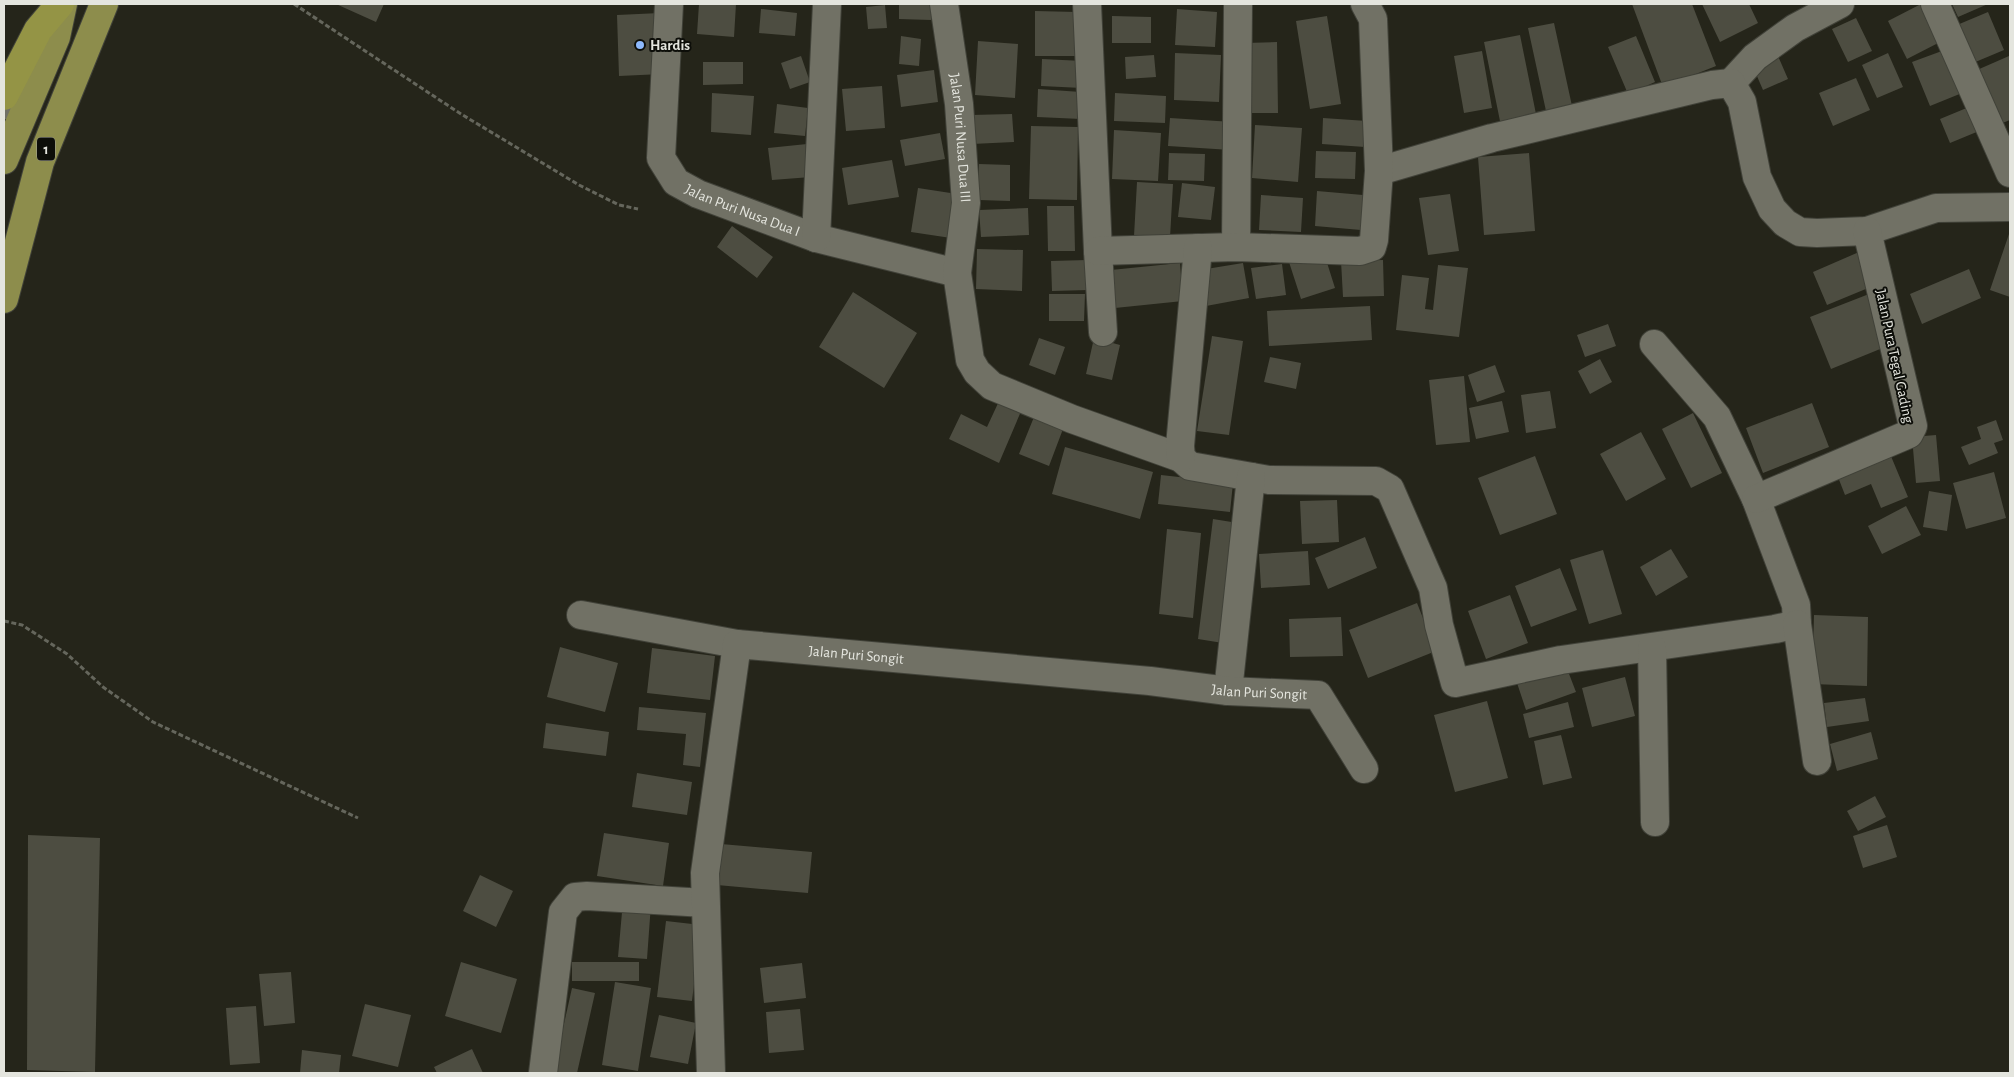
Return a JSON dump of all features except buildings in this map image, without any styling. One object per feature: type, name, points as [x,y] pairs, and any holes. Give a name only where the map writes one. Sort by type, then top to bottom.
[{"type":"highway","name":"1","points":[[4,96],[38,30],[61,4]]},
{"type":"highway","name":"1","points":[[4,160],[13,113],[56,37],[61,4]]},
{"type":"highway","name":"1","points":[[4,299],[40,162],[104,4]]},
{"type":"street","name":"Jalan Puri Nusa Dua I","points":[[669,4],[661,158],[676,182],[698,194],[816,238],[957,273]]},
{"type":"street","points":[[816,238],[827,4]]},
{"type":"street","name":"Jalan Puri Nusa Dua III","points":[[944,4],[959,104],[966,203],[957,273],[970,360],[977,372],[992,386],[1072,419],[1181,458],[1190,466],[1269,480],[1376,481],[1390,489],[1433,588],[1439,625],[1455,683],[1561,660],[1652,648]]},
{"type":"street","points":[[1087,4],[1103,332]]},
{"type":"street","points":[[1236,246],[1238,4]]},
{"type":"street","points":[[1098,251],[1236,246],[1360,250],[1372,247],[1379,171],[1372,19],[1365,4]]},
{"type":"street","points":[[1379,171],[1492,138],[1712,85],[1731,83],[1763,51],[1795,28],[1840,4]]},
{"type":"street","points":[[1935,4],[2010,173]]},
{"type":"street","points":[[1731,83],[1742,102],[1757,177],[1772,209],[1785,223],[1800,232],[1817,234],[1867,232],[1936,208],[2010,207]]},
{"type":"street","name":"Jalan Pura Tegal Gading","points":[[1756,499],[1909,434],[1914,426],[1867,232]]},
{"type":"street","points":[[1181,458],[1180,446],[1198,248]]},
{"type":"street","points":[[1654,344],[1717,417],[1756,499],[1796,605],[1817,761]]},
{"type":"street","points":[[1228,691],[1251,476]]},
{"type":"street","name":"Jalan Puri Songit","points":[[581,616],[737,644],[1150,681],[1228,691],[1318,695],[1364,769]]},
{"type":"street","points":[[1655,822],[1652,648],[1798,624]]},
{"type":"street","points":[[711,1073],[705,873],[737,644]]},
{"type":"street","points":[[543,1073],[563,912],[575,897],[587,896],[705,903]]},
{"type":"path","points":[[294,4],[461,114],[579,185],[619,205],[638,209]]},
{"type":"path","points":[[4,621],[22,625],[67,654],[103,687],[153,722],[358,818]]},
{"type":"place","name":"Hardis","points":[[640,45]]}]
